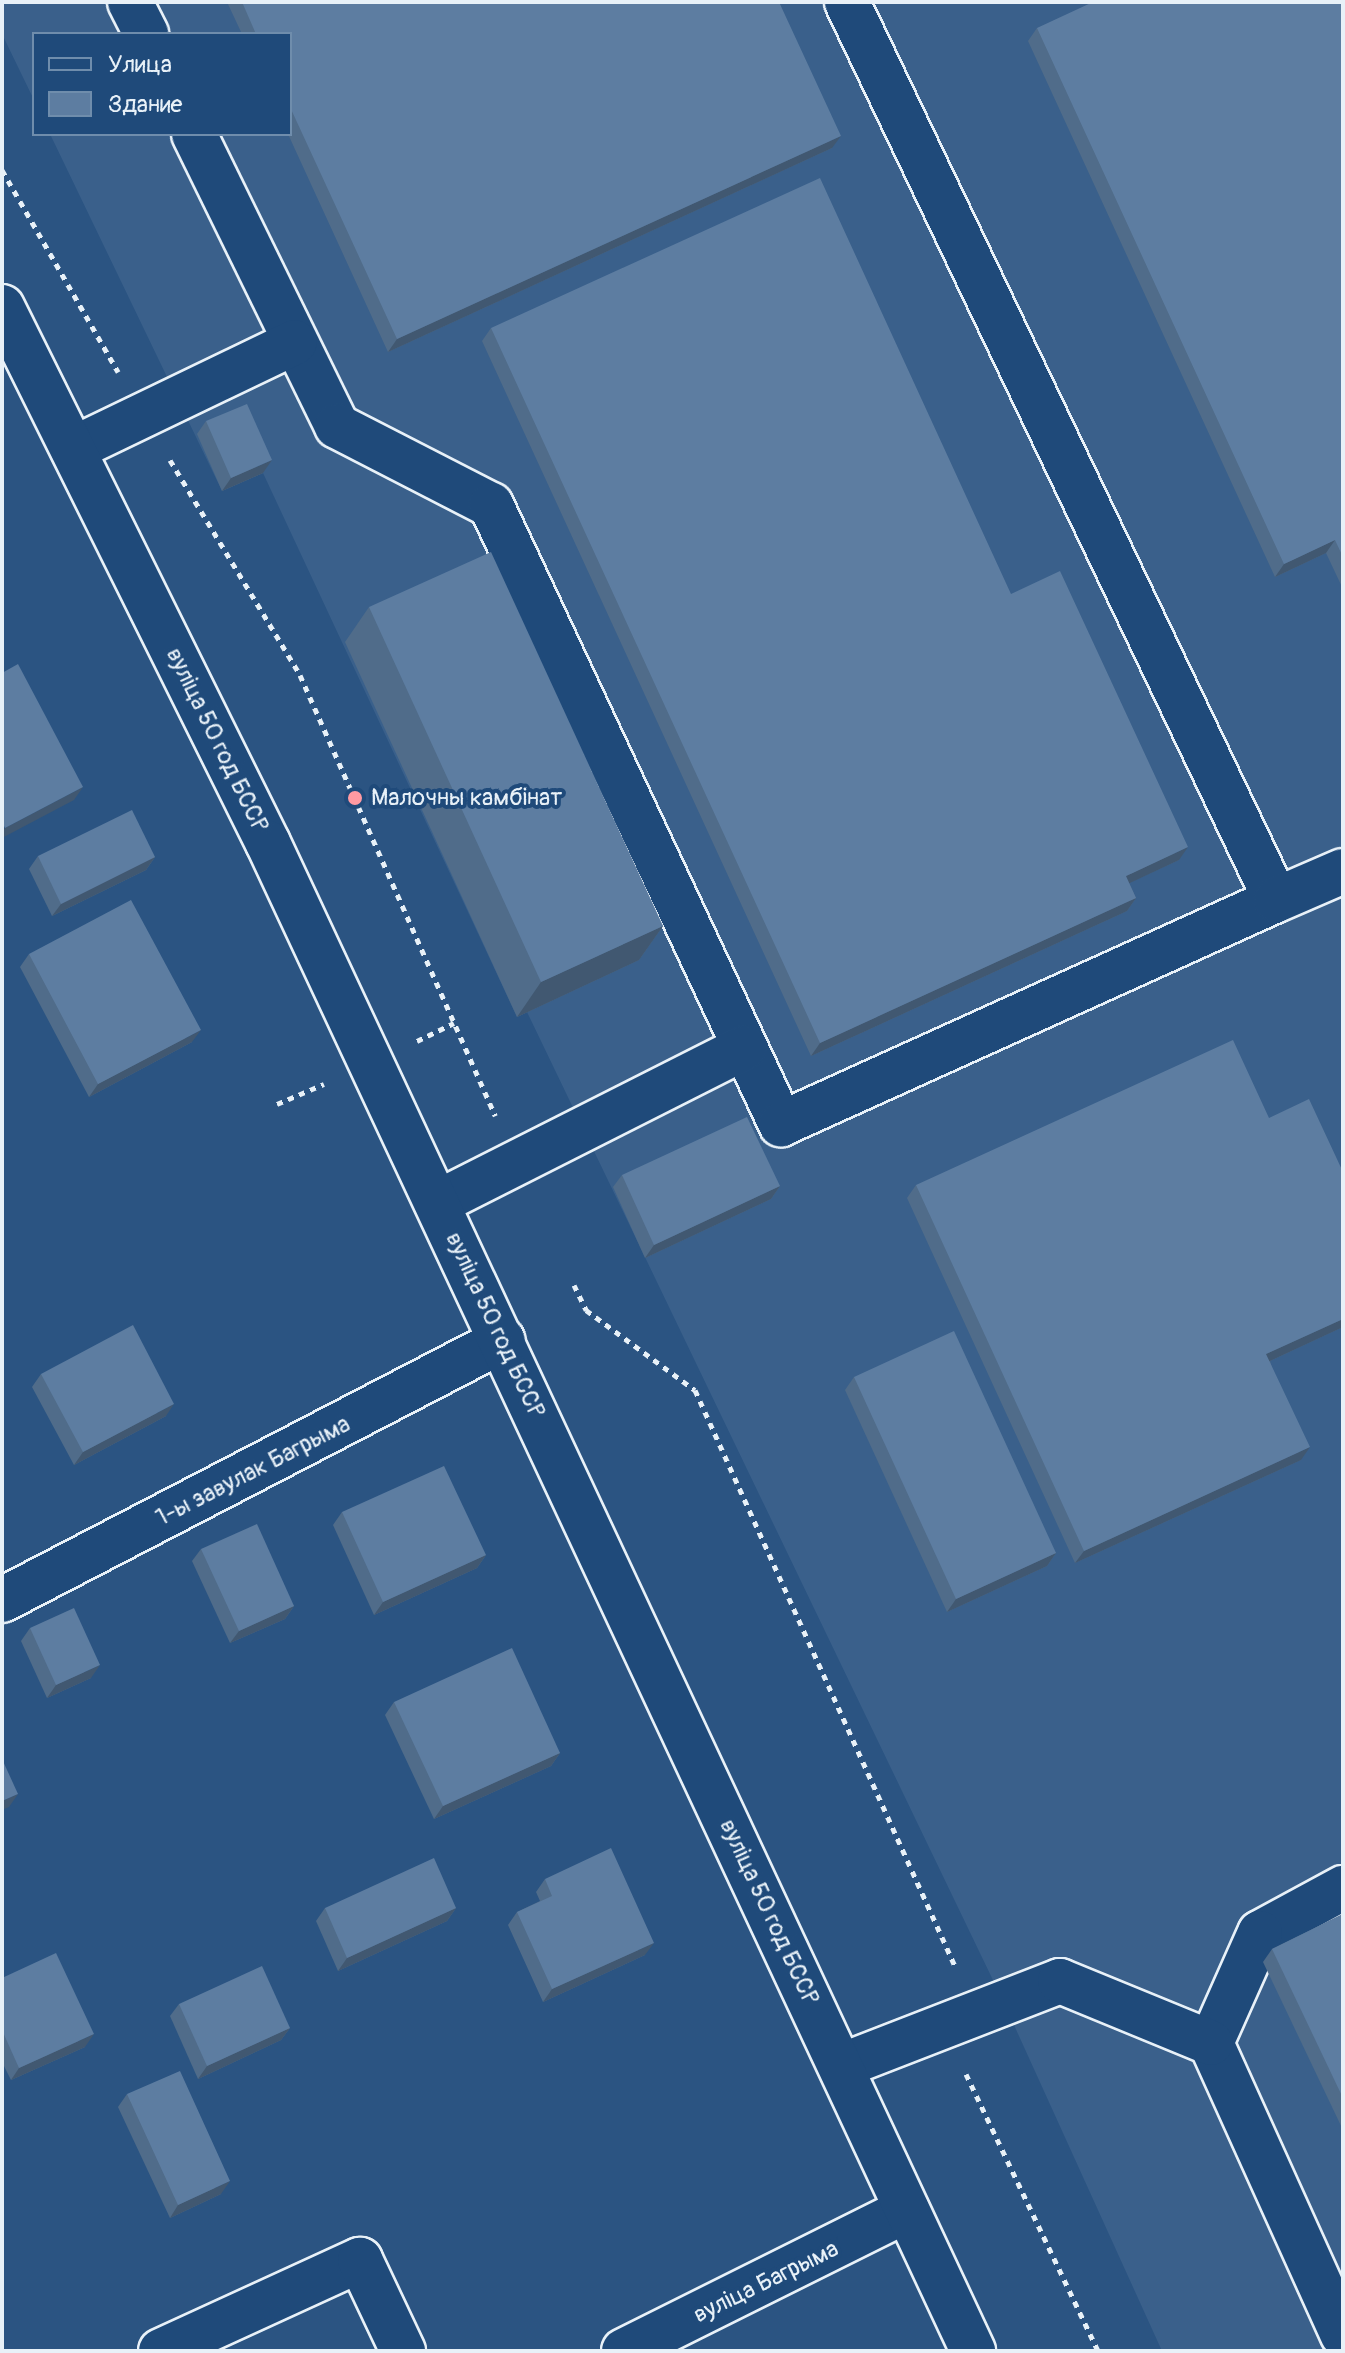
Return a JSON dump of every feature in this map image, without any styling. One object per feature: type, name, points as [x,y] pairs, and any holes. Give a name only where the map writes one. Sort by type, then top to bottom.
[{"type":"main road","points":[[130,2],[145,32]]},
{"type":"main road","points":[[847,2],[1276,900]]},
{"type":"main road","points":[[195,136],[337,426],[491,505],[781,1124],[1343,871]]},
{"type":"main road","name":"вуліца 50 год БССР","points":[[2,307],[268,843],[973,2351]]},
{"type":"main road","points":[[73,449],[295,342]]},
{"type":"main road","points":[[437,1203],[744,1048]]},
{"type":"main road","name":"1-ы завулак Багрыма","points":[[2,1600],[503,1340]]},
{"type":"main road","points":[[1211,2043],[1260,1933],[1343,1888]]},
{"type":"main road","points":[[841,2066],[1060,1981],[1211,2043],[1343,2335]]},
{"type":"main road","name":"вуліца Багрыма","points":[[624,2351],[907,2210]]},
{"type":"main road","points":[[161,2351],[360,2260],[403,2351]]},
{"type":"path","points":[[2,170],[143,416],[300,675],[501,1128]]},
{"type":"path","points":[[574,1285],[586,1310],[695,1390],[965,1987],[965,2070],[1098,2351]]},
{"type":"shaded area","points":[[2,2],[1343,2],[1343,2351],[1162,2351],[1004,2003],[527,1012],[517,1017],[263,473],[222,491],[51,136],[292,136],[292,32],[32,32],[32,96],[2,34]]},
{"type":"building","points":[[242,2],[779,2],[841,136],[397,339],[292,111],[292,32],[255,32]]},
{"type":"building","points":[[1093,2],[1343,2],[1343,557],[1335,540],[1284,564],[1037,28]]},
{"type":"building","points":[[820,178],[1011,594],[1060,571],[1188,847],[1126,876],[1136,898],[820,1043],[491,328]]},
{"type":"building","points":[[247,404],[272,460],[231,478],[206,421]]},
{"type":"building","points":[[491,552],[663,926],[541,982],[369,607]]},
{"type":"building","points":[[18,664],[83,787],[5,828],[2,822],[2,673]]},
{"type":"building","points":[[132,810],[155,857],[61,904],[38,856]]},
{"type":"building","points":[[131,900],[201,1030],[98,1084],[29,954]]},
{"type":"building","points":[[1233,1040],[1269,1118],[1309,1099],[1343,1172],[1343,1319],[1266,1354],[1310,1447],[1084,1551],[916,1185]]},
{"type":"building","points":[[747,1117],[780,1186],[654,1245],[622,1175]]},
{"type":"building","points":[[133,1325],[174,1404],[83,1452],[41,1374]]},
{"type":"building","points":[[954,1331],[1056,1553],[956,1599],[854,1377]]},
{"type":"building","points":[[444,1466],[486,1555],[383,1602],[342,1512]]},
{"type":"building","points":[[257,1524],[294,1606],[239,1631],[201,1549]]},
{"type":"building","points":[[74,1608],[100,1665],[56,1685],[30,1628]]},
{"type":"building","points":[[512,1648],[560,1753],[443,1806],[394,1702]]},
{"type":"building","points":[[2,1759],[18,1794],[2,1801]]},
{"type":"building","points":[[611,1848],[654,1943],[552,1989],[517,1912],[552,1896],[545,1879]]},
{"type":"building","points":[[434,1858],[456,1908],[347,1958],[325,1908]]},
{"type":"building","points":[[1343,1914],[1343,2098],[1272,1949]]},
{"type":"building","points":[[56,1953],[94,2034],[19,2068],[2,2030],[2,1978]]},
{"type":"building","points":[[262,1966],[290,2028],[207,2066],[179,2004]]},
{"type":"building","points":[[180,2071],[230,2181],[178,2205],[127,2094]]},
{"type":"place","name":"Малочны камбінат","points":[[355,798]]}]
